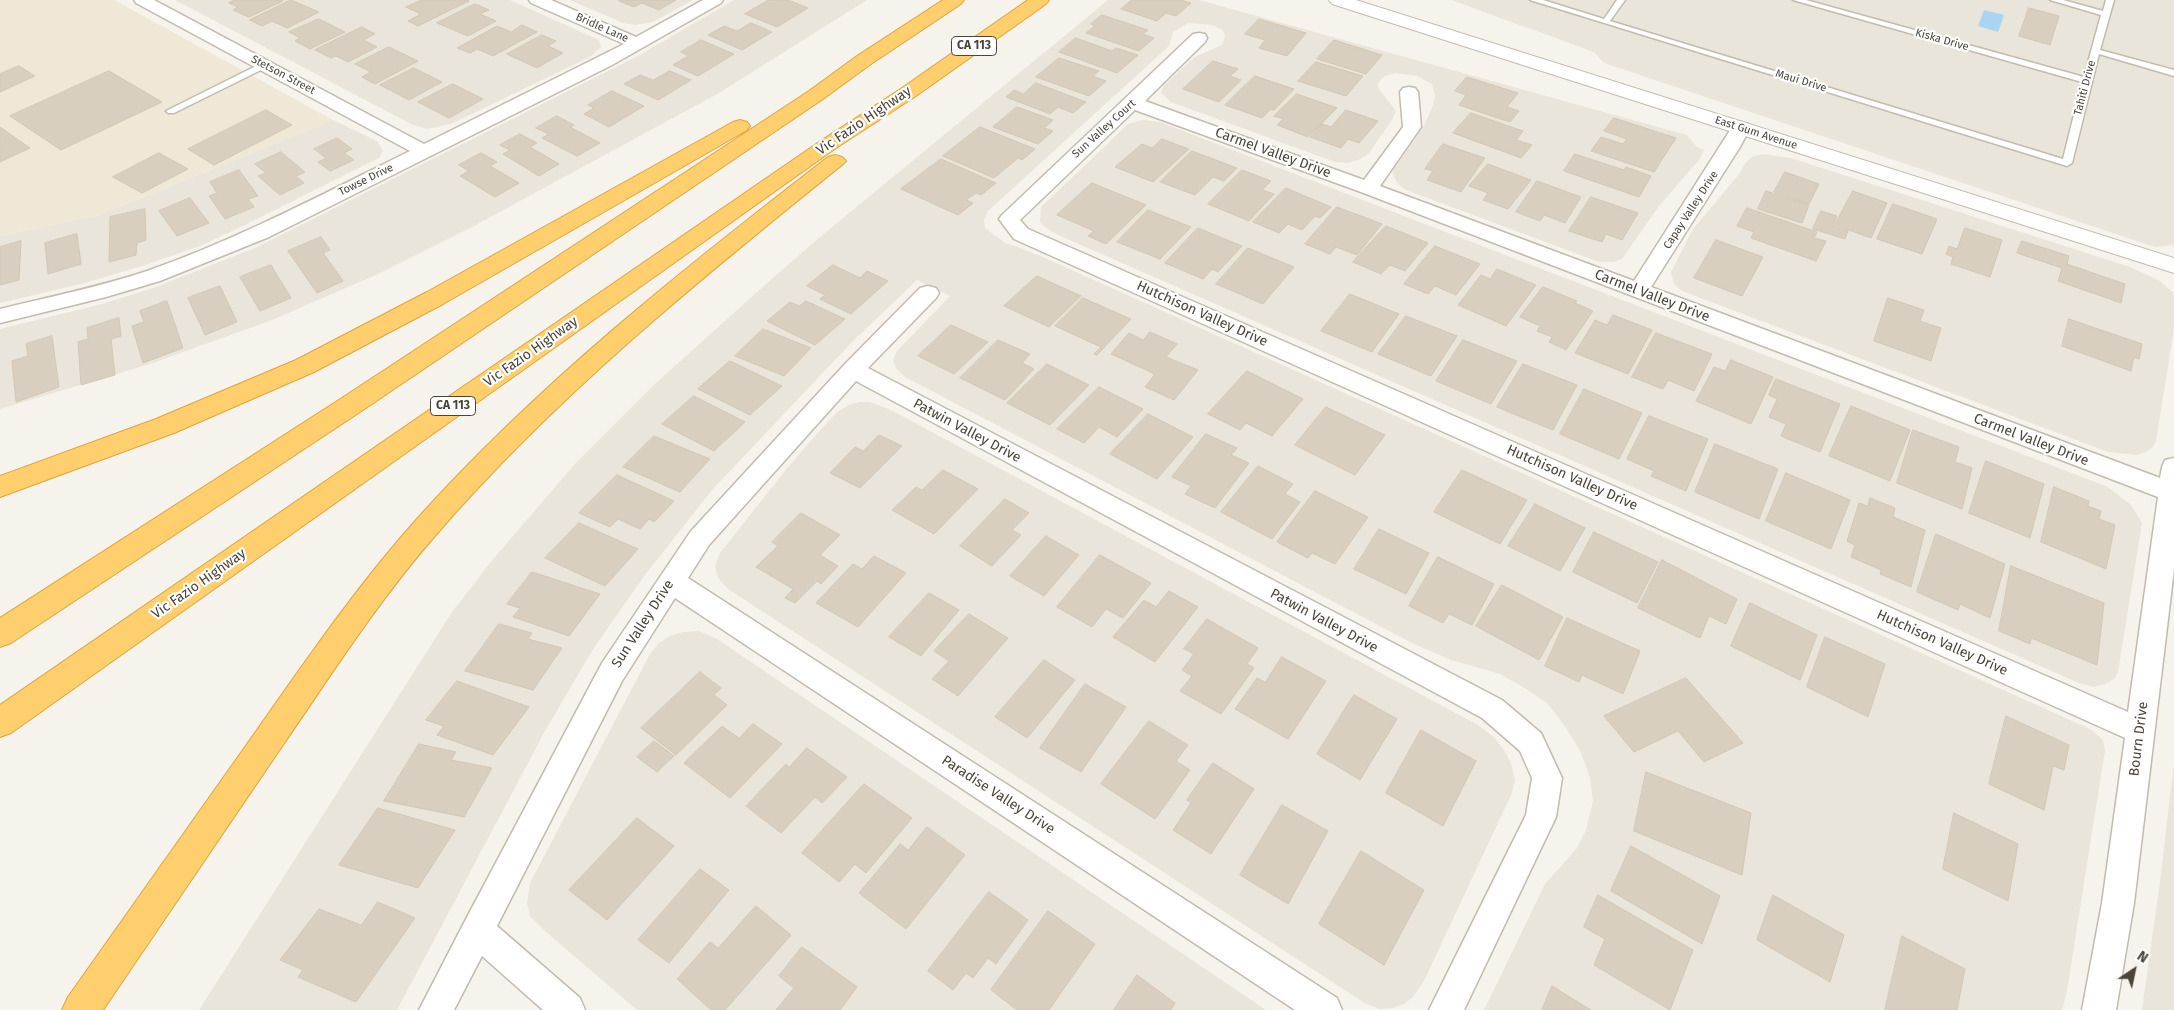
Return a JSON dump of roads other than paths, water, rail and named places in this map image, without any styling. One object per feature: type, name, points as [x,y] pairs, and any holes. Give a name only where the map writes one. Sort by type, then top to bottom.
[{"type":"highway","points":[[0,634],[354,403],[955,0]]},
{"type":"highway","name":"Vic Fazio Highway","points":[[0,723],[805,160],[909,92],[1040,0]]},
{"type":"highway","points":[[0,487],[165,426],[297,370],[361,339],[803,90],[864,60]]},
{"type":"highway","points":[[81,1010],[341,635],[384,577],[437,514],[538,411],[613,343],[700,269],[847,152],[909,92]]},
{"type":"street","name":"Stetson Street","points":[[142,0],[408,142],[423,152]]},
{"type":"street","name":"Bridle Lane","points":[[538,0],[638,44]]},
{"type":"street","name":"Towse Drive","points":[[0,316],[106,290],[209,255],[262,232],[638,44],[715,0]]},
{"type":"street","name":"East Gum Avenue","points":[[1338,0],[2174,266]]},
{"type":"street","name":"Sun Valley Court","points":[[1009,219],[1074,156],[1134,103],[1199,38]]},
{"type":"street","points":[[1368,188],[1412,127],[1410,92]]},
{"type":"street","name":"Carmel Valley Drive","points":[[1134,103],[1368,188],[1638,290],[2172,479]]},
{"type":"street","name":"Capay Valley Drive","points":[[1638,290],[1731,147],[1741,128]]},
{"type":"street","name":"Hutchison Valley Drive","points":[[1009,219],[1021,234],[2140,731]]},
{"type":"street","name":"Sun Valley Drive","points":[[436,1010],[612,672],[700,538],[853,370],[928,294]]},
{"type":"street","name":"Patwin Valley Drive","points":[[853,370],[1492,710],[1531,742],[1547,778],[1541,817],[1446,1010]]},
{"type":"street","name":"Bourn Drive","points":[[2099,1010],[2118,903],[2172,479]]},
{"type":"street","name":"Paradise Valley Drive","points":[[671,581],[1325,1010]]},
{"type":"street","points":[[477,930],[568,1010]]},
{"type":"lane","name":"Maui Drive","points":[[1534,0],[2067,164]]},
{"type":"lane","points":[[1606,22],[1621,0]]},
{"type":"lane","name":"Kiska Drive","points":[[1797,0],[2087,81]]},
{"type":"lane","points":[[2054,0],[2106,14]]},
{"type":"lane","name":"Tahiti Drive","points":[[2067,164],[2087,81],[2110,0]]},
{"type":"lane","points":[[2096,51],[2174,73]]},
{"type":"lane","points":[[171,111],[264,65]]},
{"type":"water","points":[[1984,10],[2004,15],[1998,32],[1978,26]]}]
